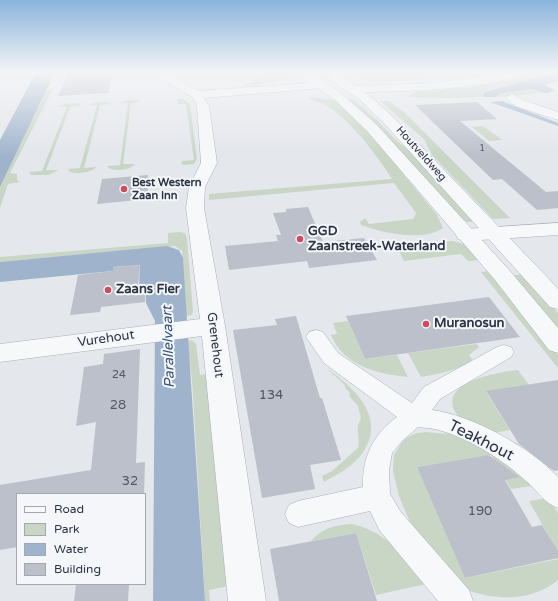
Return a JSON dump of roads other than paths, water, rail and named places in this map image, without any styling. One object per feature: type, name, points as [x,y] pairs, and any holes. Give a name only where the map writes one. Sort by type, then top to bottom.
[{"type":"street","name":"Grenehout","points":[[199,100],[203,106],[210,163],[197,187],[195,204],[204,327],[247,601]]},
{"type":"street","name":"Houtveldweg","points":[[345,100],[365,120],[465,235],[494,266],[558,344]]},
{"type":"street","name":"Houtveldweg","points":[[367,100],[389,119],[558,302]]},
{"type":"street","points":[[515,100],[519,103],[558,116]]},
{"type":"street","points":[[465,235],[558,229]]},
{"type":"street","name":"Vurehout","points":[[0,353],[204,327]]},
{"type":"street","name":"Teakhout","points":[[316,337],[330,358],[414,417],[447,423],[493,444],[522,462],[558,496]]},
{"type":"street","points":[[458,601],[390,521],[376,497],[375,479],[377,461],[384,443],[398,428],[414,417],[432,393],[504,352]]},
{"type":"street","points":[[298,514],[376,497]]},
{"type":"water","points":[[21,100],[42,100],[0,187],[0,140]]},
{"type":"water","points":[[502,101],[558,123],[558,126],[490,102]]},
{"type":"water","name":"Parallelvaart","points":[[167,246],[179,250],[183,258],[205,601],[153,601],[155,321],[146,303],[146,285],[139,285],[140,265],[113,267],[113,271],[0,282],[0,262]]},
{"type":"place","name":"Best Western Zaan Inn","points":[[124,189]]},
{"type":"place","name":"GGD Zaanstreek-Waterland","points":[[300,239]]},
{"type":"place","name":"Zaans Fier","points":[[108,290]]},
{"type":"place","name":"Muranosun","points":[[426,324]]}]
